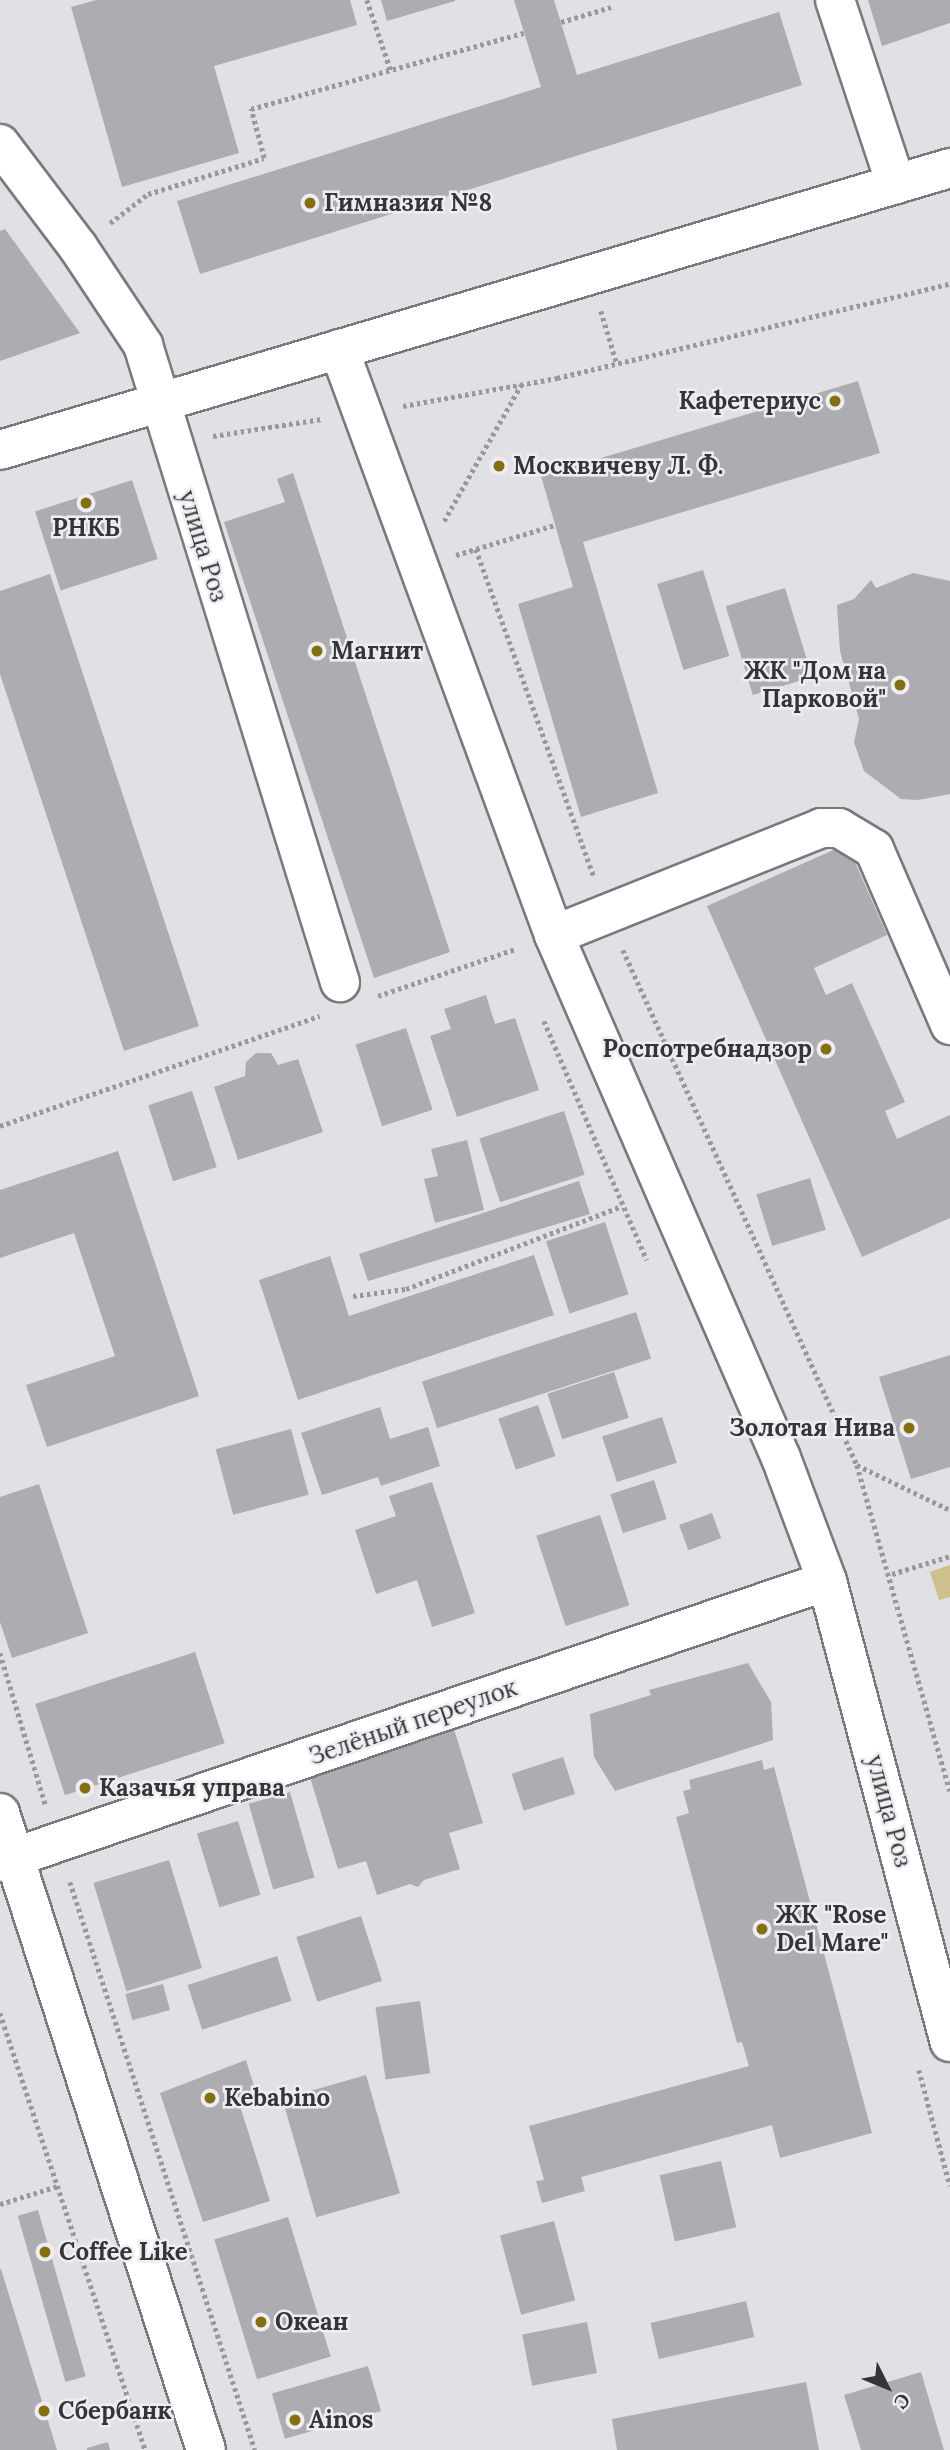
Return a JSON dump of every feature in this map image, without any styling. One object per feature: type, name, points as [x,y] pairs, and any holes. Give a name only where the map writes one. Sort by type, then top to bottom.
[{"type":"street","points":[[835,0],[895,184]]},
{"type":"street","name":"улица Роз","points":[[0,145],[78,247],[143,345],[171,443],[349,997]]},
{"type":"street","points":[[0,450],[950,168]]},
{"type":"street","name":"улица Роз","points":[[339,349],[359,413],[419,565],[554,935],[775,1445],[827,1581],[950,2042]]},
{"type":"street","points":[[554,935],[821,828],[839,828],[874,849],[950,1025]]},
{"type":"street","name":"Зелёный переулок","points":[[7,1860],[827,1581]]},
{"type":"street","points":[[0,1813],[7,1860],[206,2450]]},
{"type":"path","points":[[367,0],[391,71]]},
{"type":"path","points":[[561,22],[611,7]]},
{"type":"path","points":[[78,247],[148,194],[264,158],[251,109],[524,33]]},
{"type":"path","points":[[590,275],[617,364]]},
{"type":"path","points":[[171,443],[522,385],[950,284]]},
{"type":"path","points":[[419,565],[522,385]]},
{"type":"path","points":[[419,565],[555,525]]},
{"type":"path","points":[[476,549],[606,913],[856,1465],[892,1574],[950,1791]]},
{"type":"path","points":[[0,1126],[349,997],[554,935]]},
{"type":"path","points":[[353,1296],[406,1289],[622,1206]]},
{"type":"path","points":[[856,1465],[950,1510]]},
{"type":"path","points":[[892,1574],[950,1556]]},
{"type":"path","points":[[0,1653],[47,1809]]},
{"type":"path","points":[[67,1871],[255,2450]]},
{"type":"path","points":[[0,2013],[145,2450]]},
{"type":"path","points":[[0,2204],[58,2186]]},
{"type":"shaded area","points":[[950,1565],[950,1597],[939,1600],[930,1572]]},
{"type":"building","points":[[96,0],[350,0],[357,25],[214,66],[239,153],[122,187],[71,7]]},
{"type":"building","points":[[381,0],[455,0],[455,1],[387,21]]},
{"type":"building","points":[[514,0],[554,0],[577,75],[779,12],[802,85],[200,274],[177,201],[541,87]]},
{"type":"building","points":[[868,0],[950,0],[950,23],[882,46]]},
{"type":"building","points":[[5,229],[80,333],[0,361],[0,231]]},
{"type":"building","points":[[858,381],[880,453],[583,542],[658,793],[581,817],[518,604],[573,587],[541,476]]},
{"type":"building","points":[[293,473],[450,952],[374,978],[224,522],[285,502],[277,479]]},
{"type":"building","points":[[132,480],[158,559],[61,590],[35,512]]},
{"type":"building","points":[[703,570],[729,656],[683,670],[657,584]]},
{"type":"building","name":"ЖК \"Дом на Парковой\"","points":[[913,573],[950,581],[950,794],[918,800],[901,799],[864,771],[854,742],[859,719],[840,651],[837,605],[854,599],[871,580],[876,588]]},
{"type":"building","points":[[50,574],[199,1026],[124,1051],[0,674],[0,591]]},
{"type":"building","points":[[785,588],[812,677],[753,695],[726,606]]},
{"type":"building","name":"Роспотребнадзор","points":[[847,844],[887,935],[814,968],[826,995],[852,983],[905,1102],[885,1111],[897,1139],[950,1115],[950,1218],[862,1257],[707,906]]},
{"type":"building","points":[[486,995],[495,1024],[515,1018],[539,1090],[457,1117],[430,1036],[451,1029],[444,1009]]},
{"type":"building","points":[[406,1028],[433,1110],[382,1126],[356,1044]]},
{"type":"building","points":[[256,1053],[271,1053],[278,1065],[298,1059],[323,1132],[238,1160],[214,1087],[245,1076],[246,1062]]},
{"type":"building","points":[[192,1091],[217,1167],[173,1181],[148,1105]]},
{"type":"building","points":[[564,1111],[585,1175],[500,1202],[479,1139]]},
{"type":"building","points":[[467,1140],[484,1210],[435,1223],[424,1179],[438,1176],[431,1149]]},
{"type":"building","points":[[118,1151],[199,1396],[47,1447],[26,1385],[115,1356],[74,1233],[0,1258],[0,1190]]},
{"type":"building","points":[[810,1178],[826,1230],[772,1246],[756,1194]]},
{"type":"building","points":[[579,1181],[590,1214],[368,1281],[359,1254]]},
{"type":"building","points":[[605,1222],[628,1294],[570,1313],[546,1241]]},
{"type":"building","points":[[534,1255],[554,1315],[298,1400],[259,1280],[330,1256],[349,1316]]},
{"type":"building","points":[[636,1312],[651,1359],[437,1428],[422,1382]]},
{"type":"building","points":[[950,1355],[950,1467],[911,1479],[879,1377]]},
{"type":"building","points":[[614,1372],[629,1418],[562,1439],[547,1394]]},
{"type":"building","points":[[538,1405],[556,1456],[516,1470],[498,1419]]},
{"type":"building","points":[[380,1407],[390,1439],[428,1427],[440,1466],[381,1486],[378,1477],[322,1495],[301,1433]]},
{"type":"building","points":[[662,1417],[677,1463],[617,1482],[602,1436]]},
{"type":"building","points":[[291,1429],[309,1495],[233,1515],[216,1449]]},
{"type":"building","points":[[654,1480],[667,1519],[623,1533],[610,1494]]},
{"type":"building","points":[[432,1482],[475,1613],[432,1627],[417,1580],[376,1594],[355,1530],[396,1516],[389,1496]]},
{"type":"building","points":[[39,1484],[88,1633],[12,1658],[0,1622],[0,1497]]},
{"type":"building","points":[[712,1513],[721,1538],[688,1550],[679,1525]]},
{"type":"building","points":[[600,1515],[629,1605],[566,1626],[536,1536]]},
{"type":"building","points":[[195,1652],[225,1743],[65,1795],[35,1704]]},
{"type":"building","points":[[748,1663],[771,1702],[773,1740],[615,1791],[594,1757],[590,1714],[651,1695],[649,1690]]},
{"type":"building","points":[[454,1729],[483,1823],[449,1833],[460,1869],[424,1880],[418,1887],[410,1884],[377,1895],[366,1861],[338,1869],[309,1774]]},
{"type":"building","points":[[563,1757],[575,1794],[524,1811],[512,1774]]},
{"type":"building","name":"ЖК \"Rose Del Mare\"","points":[[762,1760],[764,1770],[774,1767],[872,2133],[780,2158],[772,2125],[581,2177],[585,2191],[542,2203],[536,2181],[544,2180],[529,2126],[749,2066],[742,2042],[737,2043],[676,1817],[689,1813],[683,1791],[691,1789],[689,1780]]},
{"type":"building","points":[[290,1792],[315,1878],[273,1889],[249,1804]]},
{"type":"building","points":[[238,1821],[261,1895],[219,1907],[197,1834]]},
{"type":"building","points":[[169,1860],[202,1968],[126,1991],[93,1883]]},
{"type":"building","points":[[361,1916],[382,1981],[317,2002],[296,1937]]},
{"type":"building","points":[[277,1956],[292,2001],[202,2030],[188,1985]]},
{"type":"building","points":[[163,1984],[170,2010],[132,2020],[125,1994]]},
{"type":"building","points":[[420,2001],[430,2073],[386,2080],[375,2007]]},
{"type":"building","points":[[246,2060],[259,2103],[241,2109],[270,2201],[203,2222],[160,2093]]},
{"type":"building","points":[[366,2075],[400,2193],[316,2217],[282,2099]]},
{"type":"building","points":[[721,2161],[736,2227],[675,2241],[660,2175]]},
{"type":"building","points":[[38,2210],[86,2376],[65,2382],[18,2216]]},
{"type":"building","points":[[288,2217],[331,2357],[257,2379],[214,2240]]},
{"type":"building","points":[[554,2221],[575,2300],[521,2315],[500,2235]]},
{"type":"building","points":[[1,2269],[57,2450],[0,2450]]},
{"type":"building","points":[[746,2301],[754,2337],[659,2359],[651,2323]]},
{"type":"building","points":[[587,2322],[597,2373],[532,2386],[522,2335]]},
{"type":"building","points":[[368,2366],[381,2411],[285,2439],[272,2394]]},
{"type":"building","points":[[921,2372],[944,2450],[861,2450],[844,2395]]},
{"type":"building","points":[[806,2382],[819,2450],[617,2450],[612,2419]]},
{"type":"building","points":[[108,2442],[110,2450],[87,2450],[87,2448]]},
{"type":"place","name":"Гимназия №8","points":[[310,203]]},
{"type":"place","name":"Кафетериус","points":[[835,401]]},
{"type":"place","name":"Москвичеву Л. Ф.","points":[[499,466]]},
{"type":"place","name":"РНКБ","points":[[86,503]]},
{"type":"place","name":"Магнит","points":[[317,651]]},
{"type":"place","name":"ЖК \"Дом на Парковой\"","points":[[900,685]]},
{"type":"place","name":"Роспотребнадзор","points":[[826,1049]]},
{"type":"place","name":"Золотая Нива","points":[[909,1428]]},
{"type":"place","name":"Казачья управа","points":[[85,1788]]},
{"type":"place","name":"ЖК \"Rose Del Mare\"","points":[[762,1929]]},
{"type":"place","name":"Kebabino","points":[[210,2098]]},
{"type":"place","name":"Coffee Like","points":[[45,2252]]},
{"type":"place","name":"Океан","points":[[261,2322]]},
{"type":"place","name":"Сбербанк","points":[[44,2411]]},
{"type":"place","name":"Ainos","points":[[295,2420]]}]
